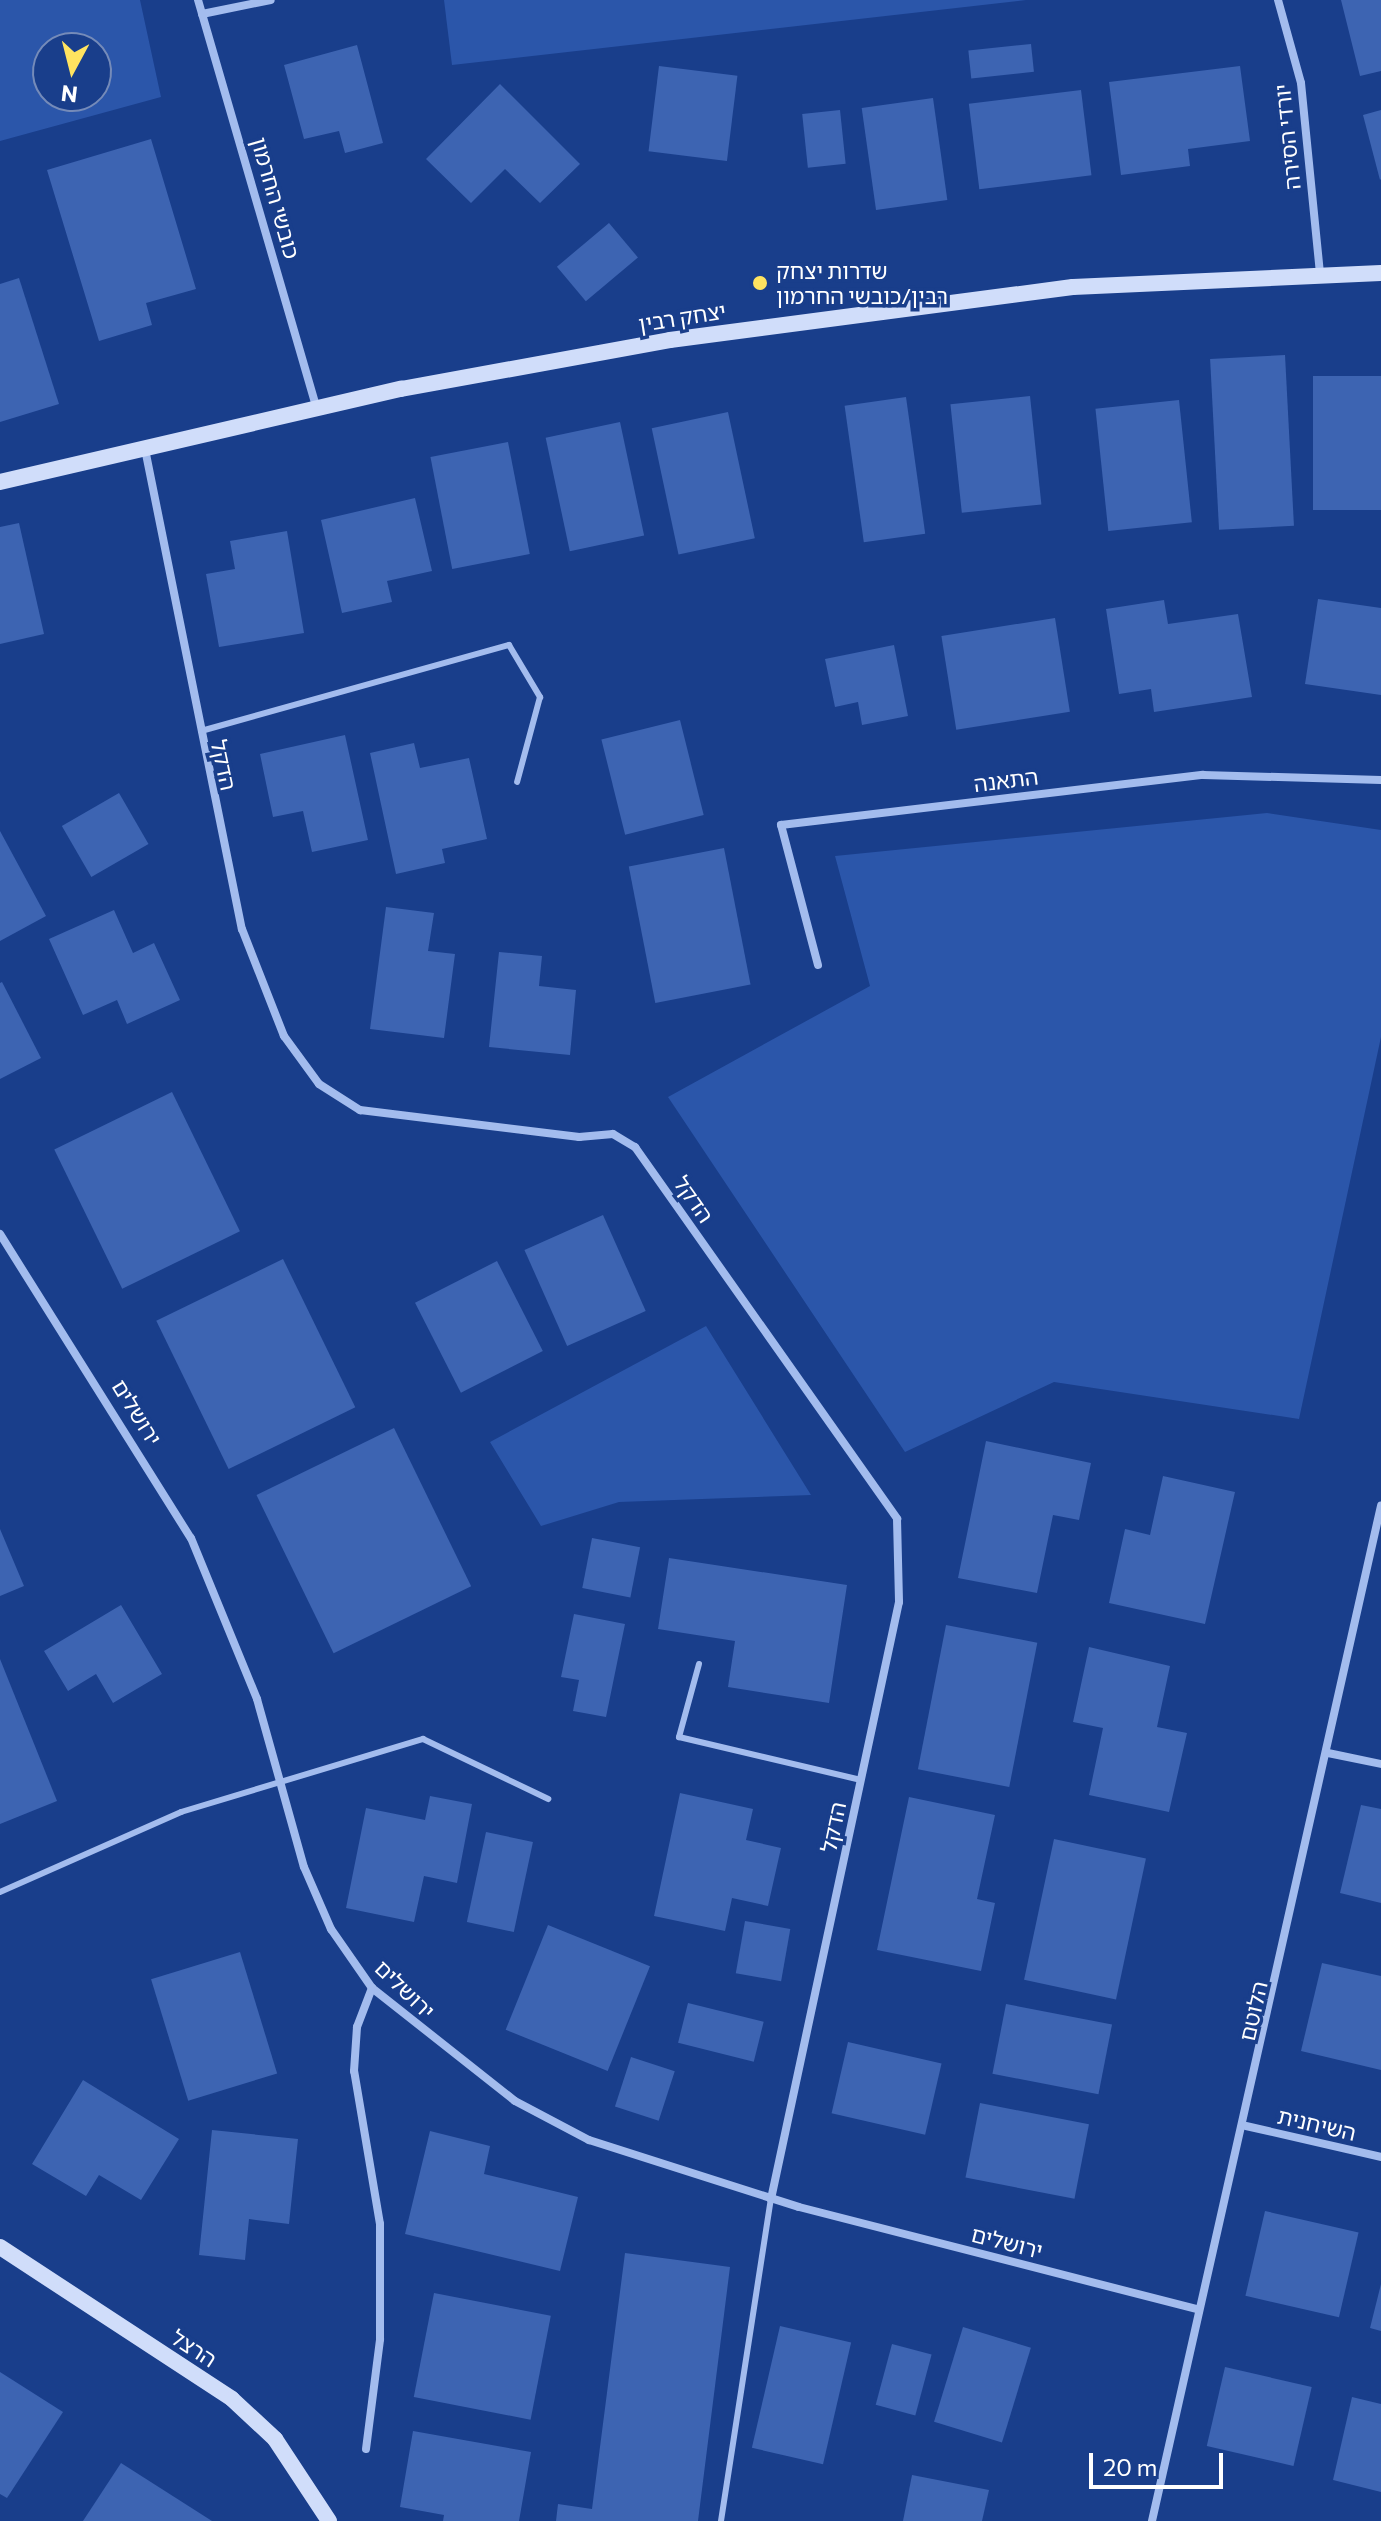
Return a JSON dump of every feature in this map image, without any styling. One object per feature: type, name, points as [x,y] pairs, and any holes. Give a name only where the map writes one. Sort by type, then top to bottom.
[{"type":"street","name":"כובשי החרמון","points":[[198,0],[316,407]]},
{"type":"street","points":[[202,14],[271,0]]},
{"type":"street","name":"יורדי הסירה","points":[[1278,0],[1301,83],[1320,272]]},
{"type":"street","name":"יצחק רבין","points":[[0,482],[316,407],[774,325],[1073,287],[1320,272],[1381,273]]},
{"type":"street","name":"הדקל","points":[[144,446],[199,732],[242,929],[284,1036],[319,1084],[360,1110],[579,1137],[613,1134],[635,1147],[897,1519],[899,1602],[771,2199]]},
{"type":"street","name":"התאנה","points":[[818,965],[781,825],[1203,775],[1323,773],[1381,780]]},
{"type":"street","name":"ירושלים","points":[[0,1234],[191,1538],[234,1635],[331,1929],[372,1988],[515,2101],[589,2140],[771,2199],[1196,2309]]},
{"type":"street","name":"הלוטם","points":[[1153,2521],[1196,2309],[1246,2126],[1381,1506]]},
{"type":"street","points":[[1328,1753],[1381,1764]]},
{"type":"street","points":[[366,2449],[380,2339],[380,2224],[354,2071],[357,2027],[372,1988]]},
{"type":"street","name":"השיחנית","points":[[1246,2126],[1381,2157]]},
{"type":"street","name":"הרצל","points":[[0,2247],[232,2399],[275,2439],[329,2521]]},
{"type":"lane","points":[[199,732],[509,645],[540,697],[517,782]]},
{"type":"lane","points":[[699,1664],[679,1737],[861,1780]]},
{"type":"lane","points":[[0,1892],[181,1812],[281,1785],[423,1739],[548,1799]]},
{"type":"lane","points":[[721,2521],[771,2199]]},
{"type":"shaded area","points":[[0,0],[140,0],[161,97],[112,110],[112,32],[32,32],[32,112],[106,112],[0,141]]},
{"type":"shaded area","points":[[444,0],[1026,0],[452,65]]},
{"type":"shaded area","points":[[1267,813],[1381,830],[1381,1037],[1299,1419],[1054,1382],[905,1452],[668,1097],[870,986],[835,856]]},
{"type":"shaded area","points":[[706,1326],[811,1495],[619,1502],[541,1526],[490,1442]]},
{"type":"building","points":[[1341,0],[1381,0],[1381,71],[1360,76]]},
{"type":"building","points":[[1031,44],[1034,72],[971,78],[968,51]]},
{"type":"building","points":[[357,45],[383,143],[345,153],[339,131],[304,139],[284,65]]},
{"type":"building","points":[[659,66],[737,76],[727,161],[649,151]]},
{"type":"building","points":[[1240,66],[1250,141],[1188,149],[1190,166],[1121,175],[1109,82]]},
{"type":"building","points":[[500,84],[580,164],[540,203],[505,169],[471,203],[426,159]]},
{"type":"building","points":[[1081,90],[1091,175],[979,189],[969,104]]},
{"type":"building","points":[[933,98],[947,200],[876,210],[862,108]]},
{"type":"building","points":[[840,110],[846,164],[808,168],[802,114]]},
{"type":"building","points":[[1381,110],[1381,179],[1380,180],[1363,115]]},
{"type":"building","points":[[151,139],[196,289],[146,303],[152,325],[99,341],[47,170]]},
{"type":"building","points":[[609,223],[638,257],[586,301],[557,267]]},
{"type":"building","points":[[19,278],[59,404],[0,422],[0,284]]},
{"type":"building","points":[[1285,355],[1294,526],[1219,530],[1210,359]]},
{"type":"building","points":[[1313,376],[1381,376],[1381,510],[1313,510]]},
{"type":"building","points":[[1030,396],[1041,504],[962,513],[950,404]]},
{"type":"building","points":[[906,397],[925,534],[864,542],[845,406]]},
{"type":"building","points":[[1179,400],[1192,522],[1108,531],[1095,409]]},
{"type":"building","points":[[728,412],[755,538],[679,554],[652,428]]},
{"type":"building","points":[[620,422],[644,535],[570,551],[546,438]]},
{"type":"building","points":[[508,442],[530,554],[452,569],[430,457]]},
{"type":"building","points":[[415,498],[432,571],[387,581],[392,602],[342,613],[321,520]]},
{"type":"building","points":[[19,523],[44,634],[0,644],[0,527]]},
{"type":"building","points":[[287,531],[304,633],[219,647],[206,574],[235,569],[230,541]]},
{"type":"building","points":[[1318,599],[1381,608],[1381,695],[1305,684]]},
{"type":"building","points":[[1164,600],[1168,624],[1238,614],[1252,697],[1154,712],[1151,689],[1119,694],[1106,609]]},
{"type":"building","points":[[1055,618],[1070,712],[956,730],[941,636]]},
{"type":"building","points":[[894,645],[908,716],[862,725],[858,702],[835,707],[825,659]]},
{"type":"building","points":[[680,720],[704,815],[625,835],[601,740]]},
{"type":"building","points":[[345,735],[368,840],[312,852],[303,811],[273,817],[260,754]]},
{"type":"building","points":[[414,743],[420,768],[469,758],[487,839],[442,849],[445,863],[396,874],[370,753]]},
{"type":"building","points":[[119,793],[148,844],[91,877],[62,826]]},
{"type":"building","points":[[0,831],[46,916],[0,941]]},
{"type":"building","points":[[724,848],[751,984],[655,1003],[629,867]]},
{"type":"building","points":[[386,907],[434,913],[428,951],[455,954],[444,1038],[370,1029]]},
{"type":"building","points":[[114,910],[133,953],[154,943],[180,1000],[127,1024],[117,1000],[83,1015],[49,939]]},
{"type":"building","points":[[499,952],[542,956],[539,986],[576,990],[570,1055],[489,1047]]},
{"type":"building","points":[[0,983],[41,1058],[0,1079]]},
{"type":"building","points":[[172,1092],[240,1231],[122,1289],[54,1149]]},
{"type":"building","points":[[603,1215],[646,1311],[567,1346],[524,1250]]},
{"type":"building","points":[[283,1259],[355,1407],[229,1469],[156,1321]]},
{"type":"building","points":[[497,1261],[543,1351],[461,1393],[415,1303]]},
{"type":"building","points":[[394,1428],[471,1586],[334,1653],[256,1495]]},
{"type":"building","points":[[986,1441],[1091,1463],[1079,1520],[1053,1515],[1037,1593],[958,1578]]},
{"type":"building","points":[[1163,1476],[1235,1492],[1205,1624],[1109,1603],[1125,1529],[1150,1535]]},
{"type":"building","points":[[0,1529],[24,1586],[0,1596]]},
{"type":"building","points":[[592,1538],[640,1547],[630,1597],[582,1588]]},
{"type":"building","points":[[669,1558],[847,1585],[829,1703],[728,1687],[735,1641],[658,1629]]},
{"type":"building","points":[[121,1605],[162,1674],[113,1703],[96,1674],[68,1691],[44,1651]]},
{"type":"building","points":[[574,1614],[625,1624],[606,1717],[573,1711],[579,1680],[561,1677]]},
{"type":"building","points":[[946,1625],[1037,1643],[1009,1787],[918,1769]]},
{"type":"building","points":[[1089,1647],[1170,1666],[1157,1727],[1187,1733],[1169,1812],[1089,1795],[1103,1728],[1073,1722]]},
{"type":"building","points":[[0,1659],[57,1801],[0,1824]]},
{"type":"building","points":[[680,1793],[753,1809],[746,1840],[781,1848],[768,1906],[732,1898],[725,1931],[654,1916]]},
{"type":"building","points":[[430,1796],[472,1804],[457,1883],[424,1876],[414,1922],[346,1908],[366,1808],[425,1820]]},
{"type":"building","points":[[909,1797],[995,1815],[977,1899],[995,1903],[981,1971],[877,1950]]},
{"type":"building","points":[[1361,1805],[1381,1809],[1381,1903],[1340,1893]]},
{"type":"building","points":[[486,1832],[533,1842],[514,1932],[467,1922]]},
{"type":"building","points":[[1054,1839],[1146,1859],[1116,1999],[1024,1980]]},
{"type":"building","points":[[745,1921],[790,1929],[781,1981],[736,1973]]},
{"type":"building","points":[[548,1925],[650,1966],[608,2071],[506,2030]]},
{"type":"building","points":[[240,1952],[277,2073],[188,2101],[151,1979]]},
{"type":"building","points":[[1322,1963],[1381,1976],[1381,2070],[1301,2051]]},
{"type":"building","points":[[688,2003],[764,2022],[754,2062],[678,2043]]},
{"type":"building","points":[[1006,2004],[1112,2025],[1098,2094],[992,2074]]},
{"type":"building","points":[[848,2042],[942,2064],[925,2135],[832,2113]]},
{"type":"building","points":[[631,2057],[675,2071],[659,2121],[615,2106]]},
{"type":"building","points":[[83,2080],[179,2139],[141,2200],[99,2175],[86,2196],[32,2164]]},
{"type":"building","points":[[980,2103],[1089,2124],[1074,2199],[965,2178]]},
{"type":"building","points":[[212,2130],[298,2139],[289,2224],[249,2219],[245,2260],[199,2255]]},
{"type":"building","points":[[430,2131],[490,2146],[484,2174],[578,2197],[560,2271],[405,2234]]},
{"type":"building","points":[[1265,2211],[1359,2233],[1339,2317],[1245,2296]]},
{"type":"building","points":[[625,2253],[730,2267],[698,2521],[556,2521],[558,2504],[592,2509]]},
{"type":"building","points":[[1381,2284],[1381,2331],[1370,2328]]},
{"type":"building","points":[[434,2293],[551,2316],[531,2420],[414,2397]]},
{"type":"building","points":[[780,2326],[851,2342],[823,2464],[752,2448]]},
{"type":"building","points":[[963,2327],[1031,2348],[1002,2442],[934,2422]]},
{"type":"building","points":[[892,2344],[932,2355],[915,2415],[876,2405]]},
{"type":"building","points":[[1225,2367],[1312,2387],[1293,2466],[1207,2446]]},
{"type":"building","points":[[0,2372],[63,2412],[7,2498],[0,2494]]},
{"type":"building","points":[[1352,2397],[1381,2404],[1381,2492],[1333,2480]]},
{"type":"building","points":[[413,2431],[531,2452],[519,2521],[443,2521],[444,2515],[400,2507]]},
{"type":"building","points":[[121,2463],[212,2521],[83,2521]]},
{"type":"building","points":[[912,2475],[989,2490],[982,2521],[903,2521]]},
{"type":"place","name":"שדרות יצחק רבין/כובשי החרמון","points":[[760,283]]}]
